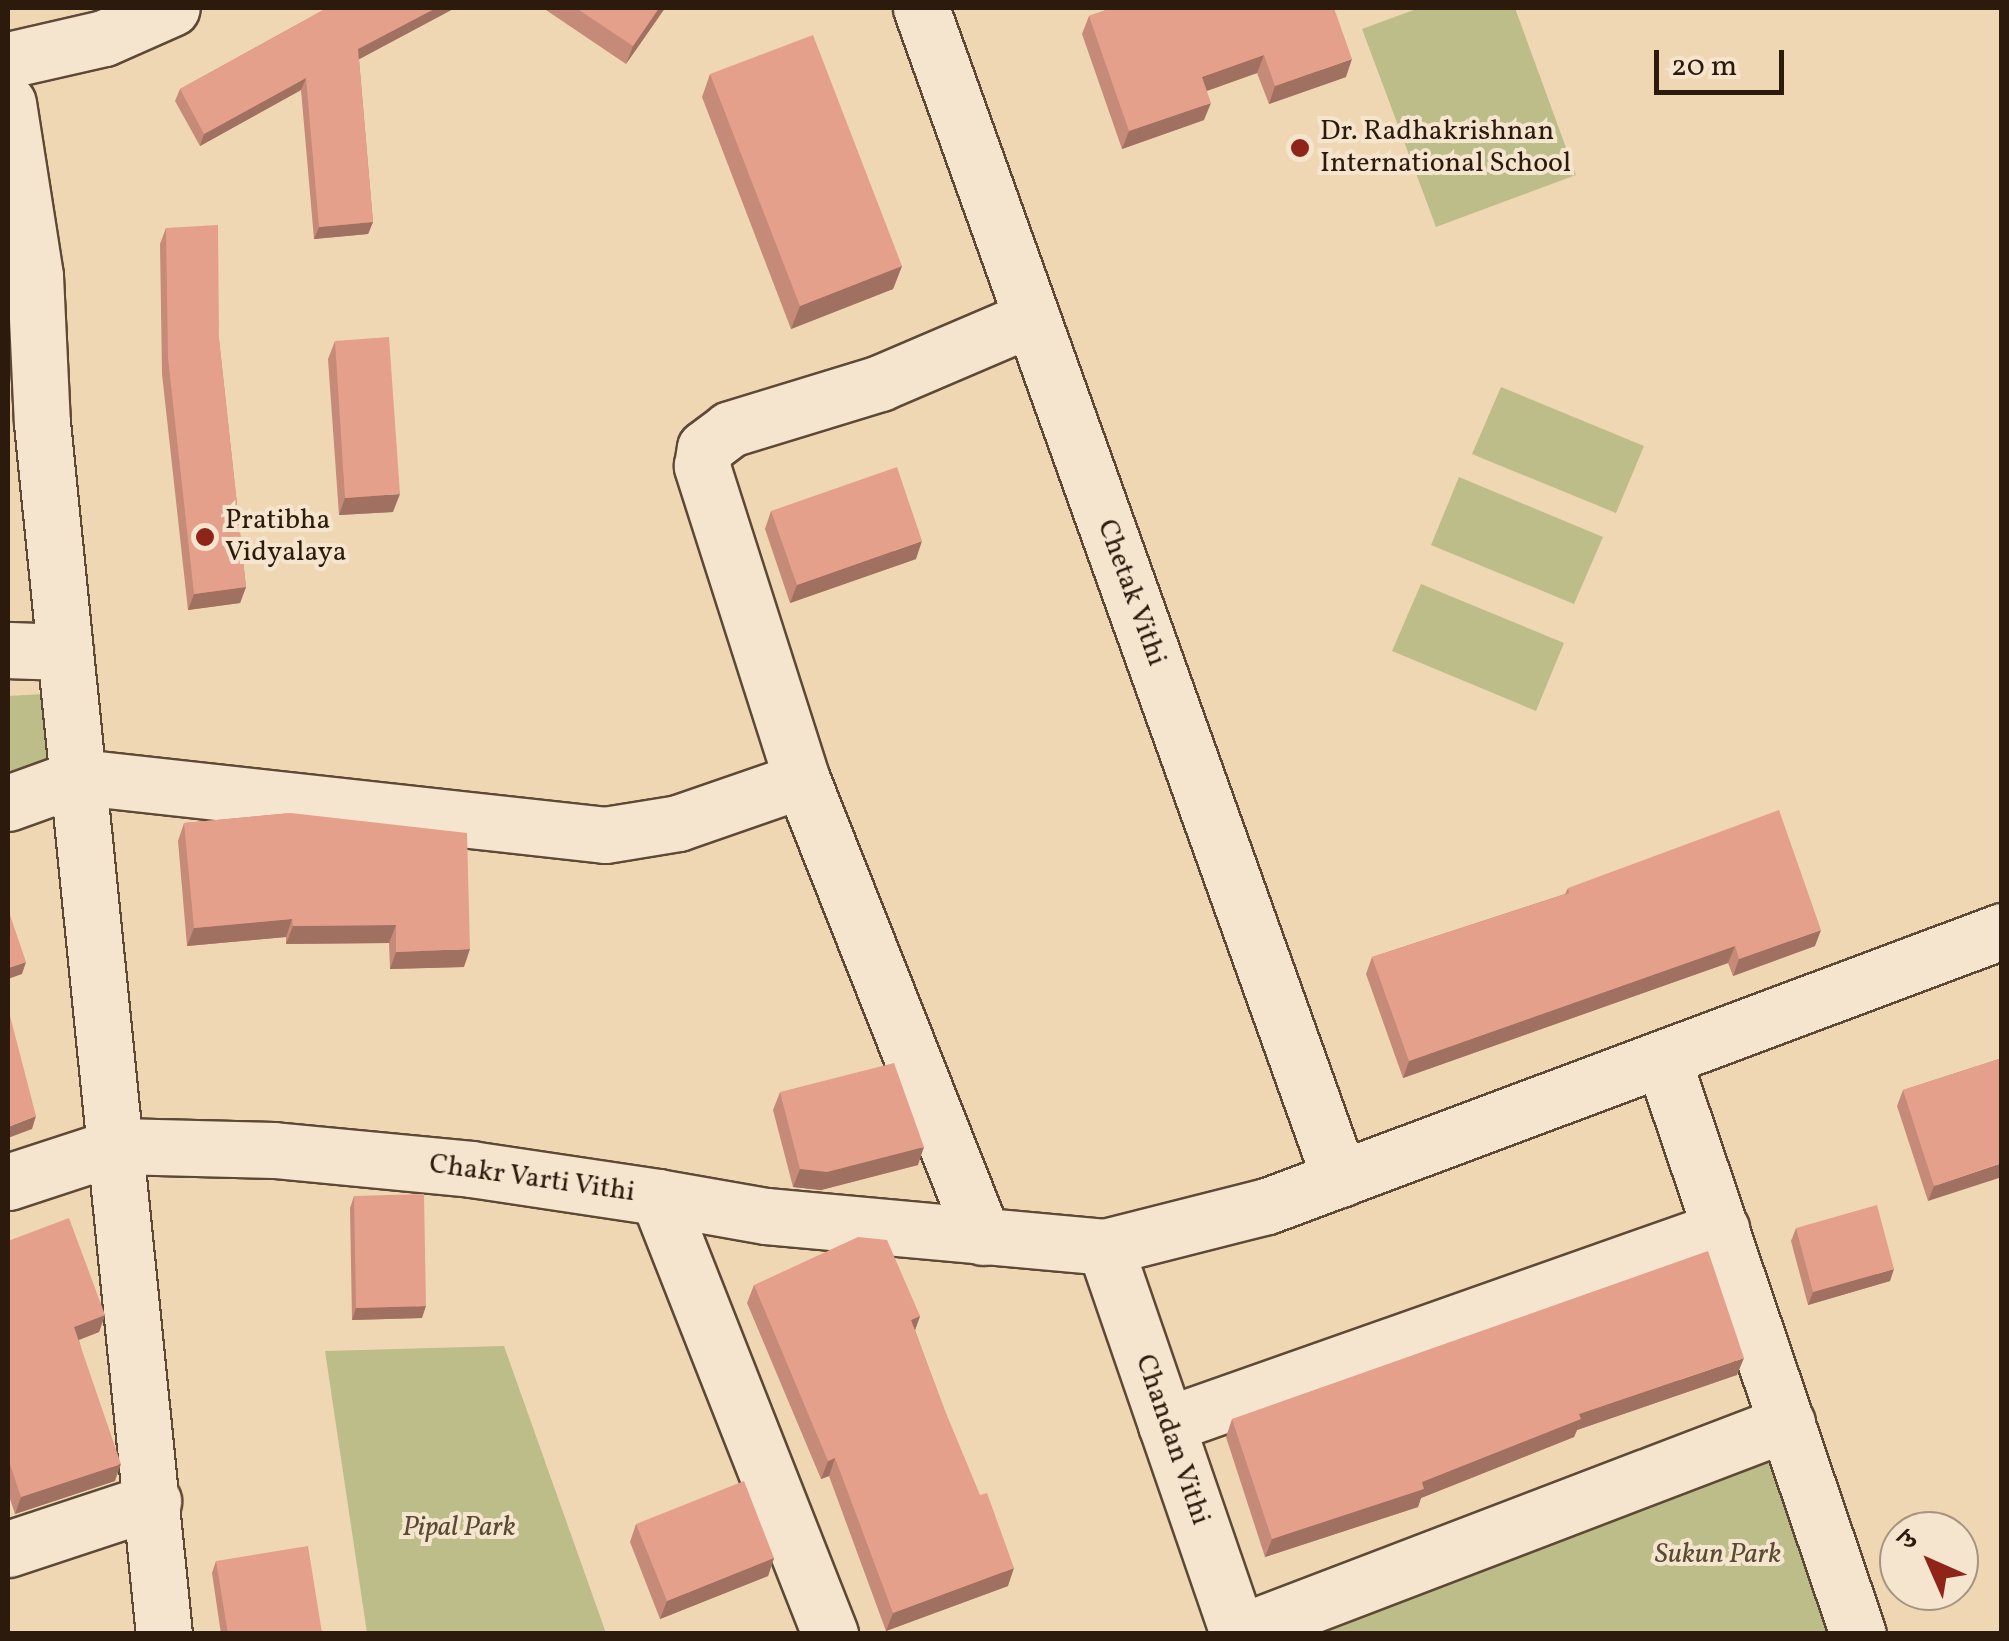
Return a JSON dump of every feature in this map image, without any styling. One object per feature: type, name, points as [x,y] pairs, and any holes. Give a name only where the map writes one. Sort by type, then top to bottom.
[{"type":"street","points":[[8,60],[104,38],[172,8]]},
{"type":"street","name":"Chetak Vithi","points":[[921,8],[1340,1180]]},
{"type":"street","points":[[8,103],[21,278],[24,424],[66,652],[164,1634]]},
{"type":"street","points":[[983,1236],[802,780],[702,466],[705,448],[730,428],[880,383],[1032,318]]},
{"type":"street","points":[[8,650],[66,652]]},
{"type":"street","points":[[8,803],[80,777],[606,835],[678,823],[802,780]]},
{"type":"street","points":[[658,1197],[766,1216],[1105,1248],[1268,1206],[1999,941]]},
{"type":"street","points":[[1663,1060],[1858,1634]]},
{"type":"street","name":"Chakr Varti Vithi","points":[[8,1182],[118,1146],[274,1150],[470,1169],[658,1197],[830,1634]]},
{"type":"street","points":[[1166,1425],[1721,1230]]},
{"type":"street","name":"Chandan Vithi","points":[[1105,1248],[1238,1633]]},
{"type":"street","points":[[1238,1633],[1787,1423]]},
{"type":"street","points":[[8,1548],[152,1501]]},
{"type":"green space","points":[[1419,8],[1515,8],[1576,175],[1436,227],[1362,29]]},
{"type":"green space","points":[[1501,387],[1644,446],[1616,513],[1472,454]]},
{"type":"green space","points":[[1459,477],[1603,537],[1574,604],[1431,545]]},
{"type":"green space","points":[[1421,584],[1564,643],[1536,711],[1392,651]]},
{"type":"green space","points":[[44,694],[54,767],[8,773],[8,696]]},
{"type":"green space","name":"Pipal Park","points":[[504,1346],[606,1633],[367,1633],[325,1351]]},
{"type":"green space","name":"Sukun Park","points":[[1767,1454],[1830,1633],[1268,1634]]},
{"type":"building","points":[[327,8],[436,8],[358,49],[373,222],[319,227],[306,78],[204,134],[180,89]]},
{"type":"building","points":[[576,8],[659,8],[633,46]]},
{"type":"building","points":[[1112,8],[1334,8],[1352,59],[1275,86],[1264,55],[1202,77],[1211,103],[1129,131],[1089,16]]},
{"type":"building","points":[[813,35],[902,266],[800,306],[710,74]]},
{"type":"building","points":[[218,225],[219,339],[246,587],[194,594],[168,358],[166,228]]},
{"type":"building","points":[[389,337],[400,494],[345,498],[335,341]]},
{"type":"building","points":[[897,467],[922,541],[797,585],[771,511]]},
{"type":"building","points":[[1779,810],[1821,930],[1739,959],[1735,946],[1409,1061],[1372,957],[1569,893],[1568,888]]},
{"type":"building","points":[[291,813],[467,833],[470,949],[396,952],[396,925],[293,926],[292,919],[194,928],[184,823]]},
{"type":"building","points":[[8,909],[26,962],[8,968]]},
{"type":"building","points":[[8,1008],[36,1116],[8,1127]]},
{"type":"building","points":[[2002,1058],[2002,1163],[1934,1186],[1903,1090]]},
{"type":"building","points":[[894,1063],[924,1147],[827,1172],[800,1169],[780,1092]]},
{"type":"building","points":[[424,1194],[426,1306],[356,1308],[354,1196]]},
{"type":"building","points":[[1877,1205],[1894,1269],[1813,1292],[1796,1228]]},
{"type":"building","points":[[69,1218],[105,1315],[74,1327],[121,1464],[21,1497],[8,1458],[8,1241]]},
{"type":"building","points":[[858,1237],[887,1240],[920,1316],[911,1320],[946,1413],[980,1495],[987,1493],[1014,1568],[893,1613],[835,1458],[828,1461],[754,1285]]},
{"type":"building","points":[[1708,1251],[1744,1358],[1579,1414],[1581,1419],[1422,1482],[1424,1489],[1272,1539],[1232,1419]]},
{"type":"building","points":[[744,1481],[774,1558],[667,1601],[636,1524]]},
{"type":"building","points":[[308,1546],[322,1633],[228,1634],[216,1561]]},
{"type":"place","name":"Dr. Radhakrishnan International School","points":[[1300,148]]},
{"type":"place","name":"Pratibha Vidyalaya","points":[[205,537]]}]
